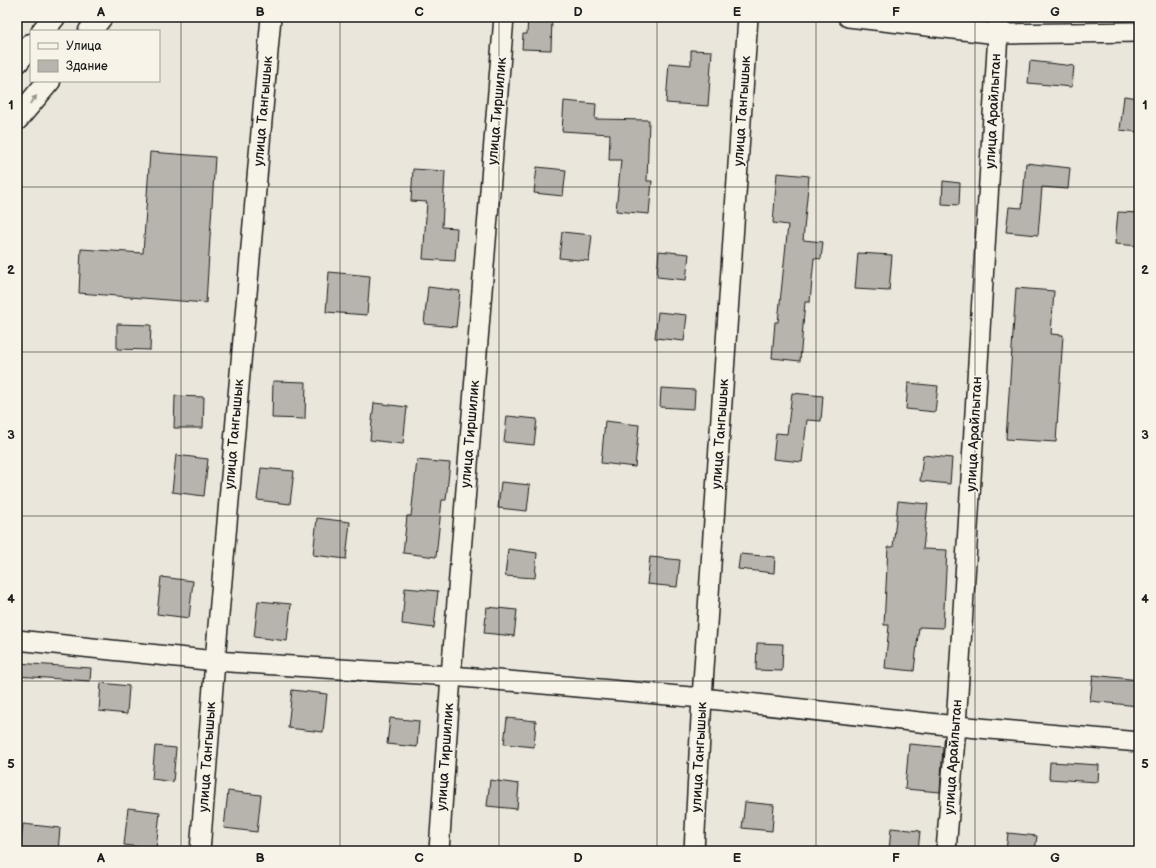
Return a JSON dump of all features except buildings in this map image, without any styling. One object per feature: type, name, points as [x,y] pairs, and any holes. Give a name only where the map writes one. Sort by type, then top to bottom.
[{"type":"highway","points":[[43,30],[54,17]]},
{"type":"highway","points":[[91,30],[101,17]]},
{"type":"highway","points":[[17,62],[30,46]]},
{"type":"highway","points":[[17,119],[48,82]]},
{"type":"street","name":"улица Тангышык","points":[[200,851],[271,17]]},
{"type":"street","name":"улица Тиршилик","points":[[439,851],[451,676],[504,17]]},
{"type":"street","name":"улица Тангышык","points":[[694,851],[702,698],[748,17]]},
{"type":"street","points":[[848,17],[999,26],[1139,32]]},
{"type":"street","name":"улица Арайлытан","points":[[946,851],[956,726],[999,26]]},
{"type":"street","points":[[17,640],[215,661],[451,676],[702,698],[956,726],[1139,742]]}]
